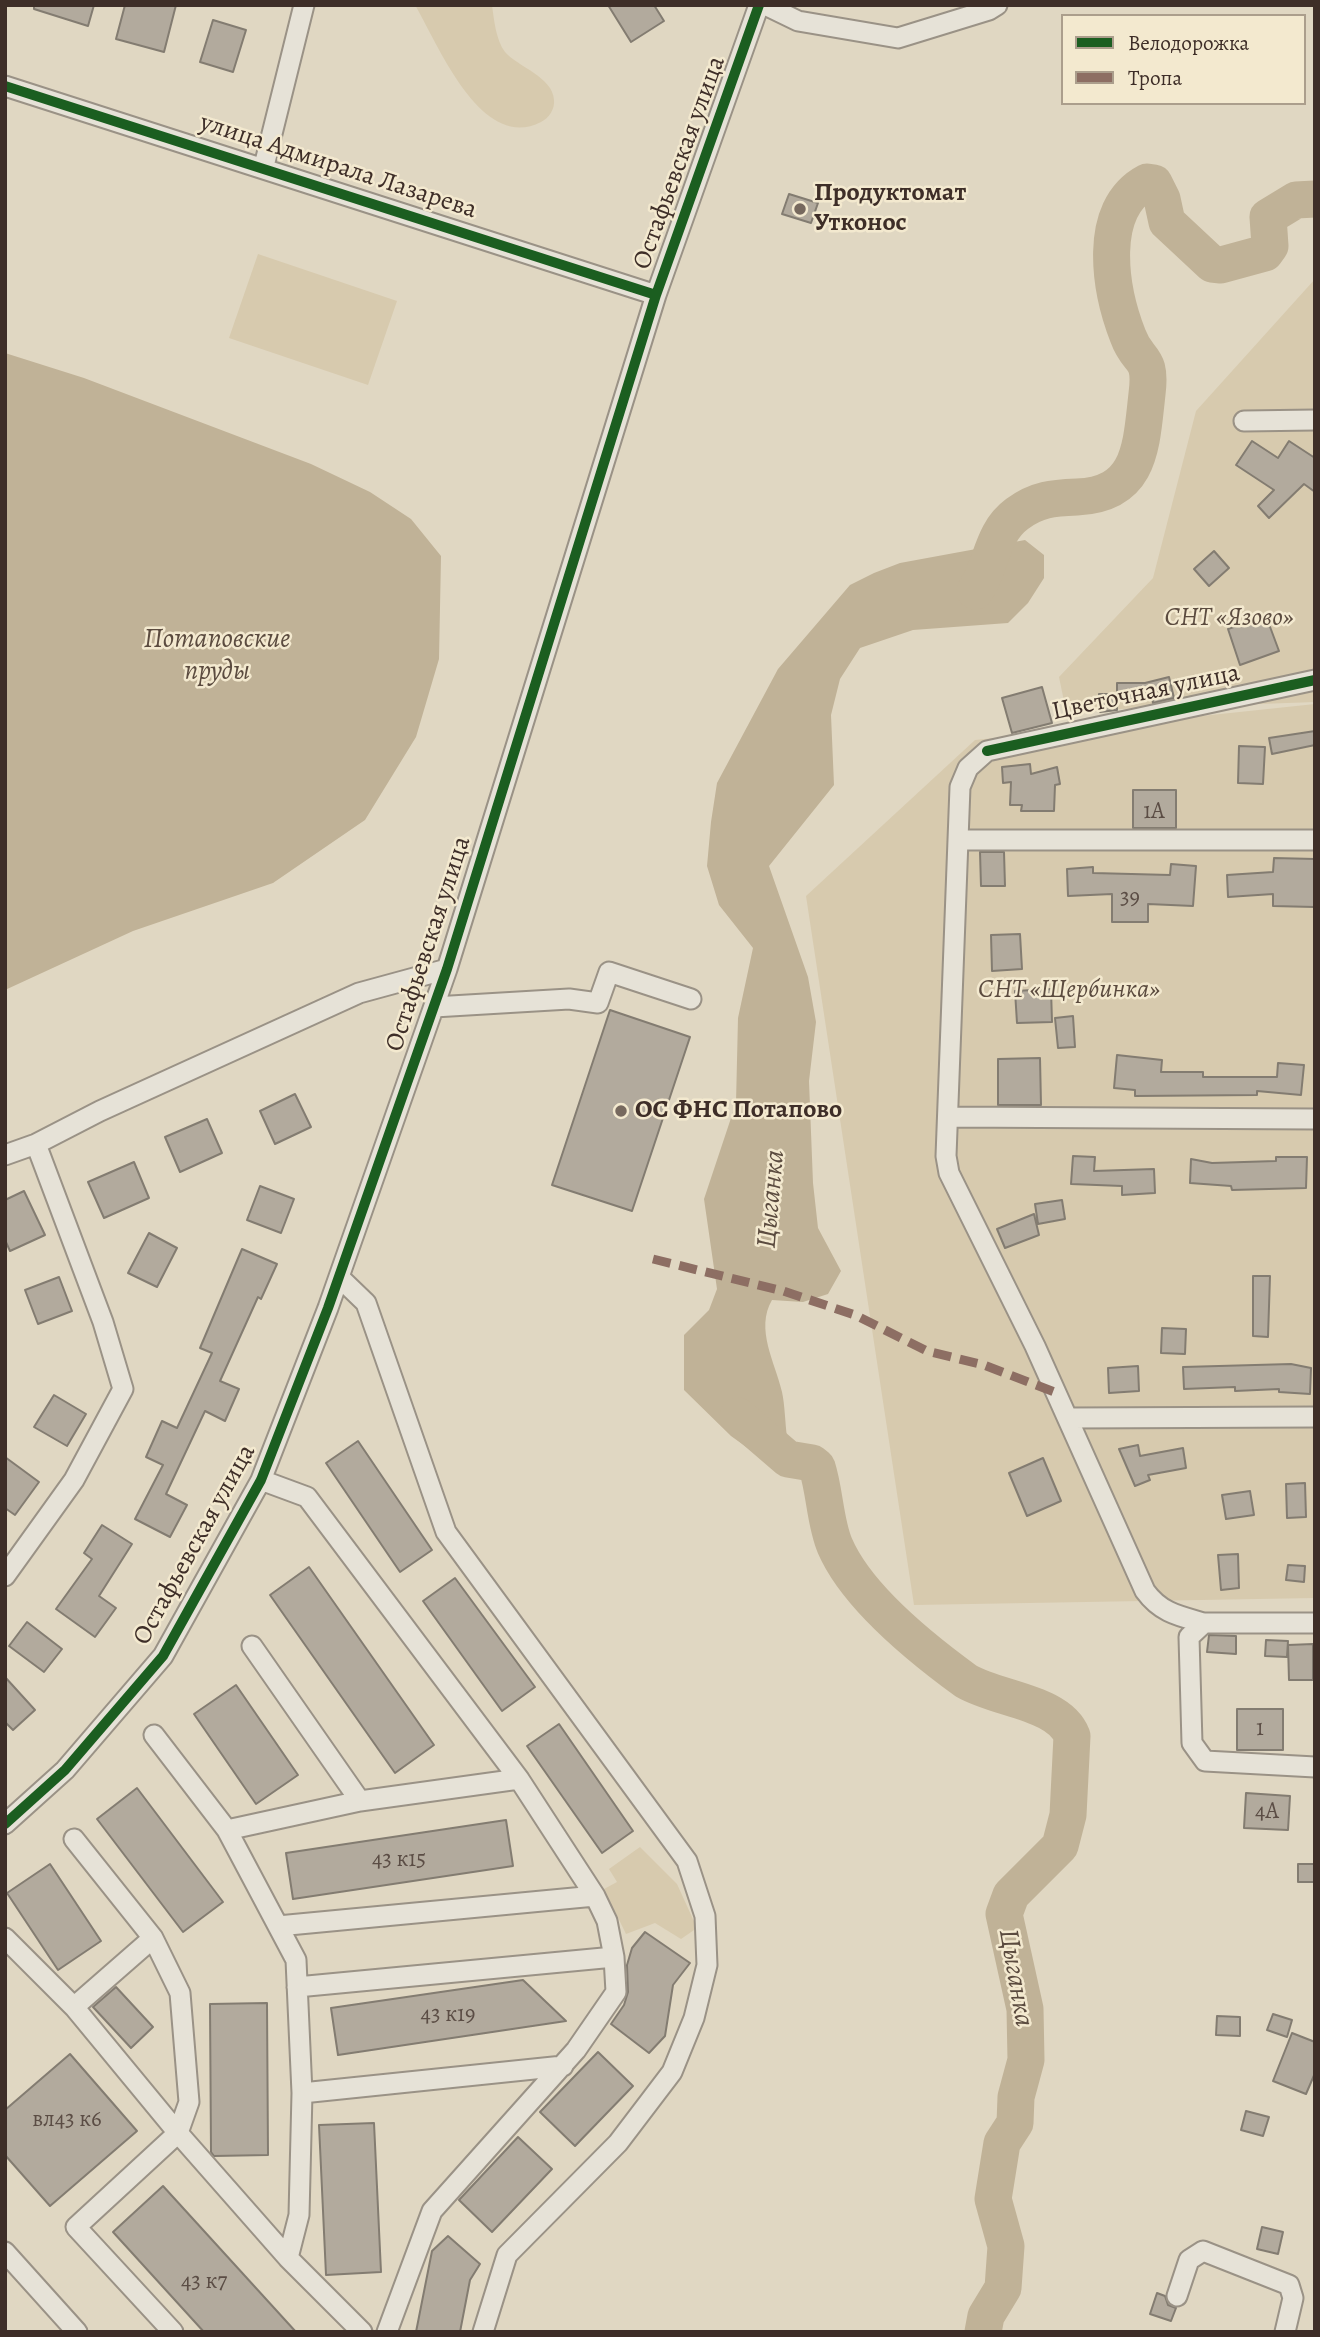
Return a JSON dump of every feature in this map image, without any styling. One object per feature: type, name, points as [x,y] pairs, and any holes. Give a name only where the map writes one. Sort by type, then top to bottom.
[{"type":"street","points":[[264,166],[304,5]]},
{"type":"street","name":"Остафьевская улица","points":[[5,1824],[65,1770],[163,1656],[261,1480],[339,1277],[447,969],[656,295],[759,5]]},
{"type":"street","points":[[765,5],[798,21],[898,37],[989,10],[997,5]]},
{"type":"street","name":"улица Адмирала Лазарева","points":[[5,86],[264,166],[656,295]]},
{"type":"street","points":[[1244,421],[1315,420]]},
{"type":"street","name":"Цветочная улица","points":[[959,840],[960,787],[968,768],[987,751],[1315,680]]},
{"type":"street","points":[[1315,840],[959,840],[946,1156],[955,1188],[1069,1418],[1145,1591],[1155,1606],[1169,1614],[1204,1623],[1315,1623]]},
{"type":"street","points":[[5,1155],[36,1144],[100,1111],[359,993],[447,969]]},
{"type":"street","points":[[434,1007],[569,999],[598,1003],[609,972],[691,999]]},
{"type":"street","points":[[949,1117],[1315,1119]]},
{"type":"street","points":[[5,1576],[74,1480],[123,1389],[103,1322],[36,1144]]},
{"type":"street","points":[[339,1277],[366,1303],[446,1532],[687,1861],[705,1916],[707,1965],[694,2018],[672,2072],[618,2143],[507,2255],[483,2332]]},
{"type":"street","points":[[1069,1418],[1315,1417]]},
{"type":"street","points":[[261,1480],[307,1497],[519,1779],[595,1896],[607,1921],[614,1957],[616,1992],[563,2066],[432,2211],[387,2332]]},
{"type":"street","points":[[1204,1623],[1189,1637],[1192,1743],[1205,1761],[1315,1767]]},
{"type":"street","points":[[252,1646],[360,1801]]},
{"type":"street","points":[[154,1735],[227,1830],[296,1960],[302,2093],[299,2215],[288,2258]]},
{"type":"street","points":[[227,1830],[360,1801],[519,1779]]},
{"type":"street","points":[[74,1839],[153,1938],[180,1993],[189,2102],[178,2133],[76,2227],[173,2332]]},
{"type":"street","points":[[278,1926],[595,1896]]},
{"type":"street","points":[[5,1938],[74,2007],[178,2133],[288,2258],[362,2332]]},
{"type":"street","points":[[74,2007],[153,1938]]},
{"type":"street","points":[[297,1987],[614,1957]]},
{"type":"street","points":[[302,2093],[563,2066]]},
{"type":"street","points":[[1177,2295],[1189,2260],[1203,2251],[1289,2285],[1293,2298],[1285,2332]]},
{"type":"street","points":[[5,2252],[77,2332]]},
{"type":"green space","points":[[415,5],[492,5],[497,36],[505,52],[541,79],[552,92],[554,103],[549,116],[541,122],[519,127],[499,122],[481,109],[449,67]]},
{"type":"green space","points":[[258,254],[397,301],[368,385],[229,338]]},
{"type":"green space","name":"СНТ «Язово»","points":[[1315,279],[1315,702],[1066,711],[1059,677],[1153,578],[1196,411]]},
{"type":"green space","name":"СНТ «Щербинка»","points":[[1315,704],[1315,1598],[914,1605],[806,896],[975,740]]},
{"type":"green space","points":[[640,1847],[677,1884],[697,1928],[681,1939],[655,1923],[626,1934],[604,1889],[617,1882],[609,1869]]},
{"type":"water","name":"Потаповские пруды","points":[[5,353],[84,378],[311,464],[370,492],[411,519],[441,556],[439,659],[416,737],[365,820],[273,883],[133,931],[5,990]]},
{"type":"water","points":[[1025,540],[1044,555],[1044,578],[1028,603],[1008,623],[913,630],[860,648],[840,679],[831,715],[834,785],[769,866],[808,977],[816,1022],[809,1081],[813,1183],[818,1228],[841,1271],[828,1294],[803,1302],[772,1300],[765,1322],[766,1334],[782,1392],[787,1437],[776,1449],[756,1454],[731,1436],[684,1390],[684,1335],[709,1310],[717,1289],[704,1199],[736,1103],[738,1018],[753,948],[719,905],[707,866],[717,783],[778,669],[850,585],[900,563]]},
{"type":"building","points":[[34,5],[94,5],[88,26],[34,9]]},
{"type":"building","points":[[125,5],[176,5],[164,52],[116,39]]},
{"type":"building","points":[[608,5],[654,5],[664,21],[631,42]]},
{"type":"building","points":[[213,20],[246,30],[233,72],[200,62]]},
{"type":"building","name":"Продуктомат Утконос","points":[[789,194],[818,203],[811,223],[782,214]]},
{"type":"building","points":[[1252,441],[1278,458],[1289,441],[1315,458],[1315,492],[1304,484],[1269,518],[1258,506],[1274,490],[1236,465]]},
{"type":"building","points":[[1214,551],[1229,568],[1209,586],[1194,569]]},
{"type":"building","points":[[1266,616],[1279,651],[1240,665],[1228,629]]},
{"type":"building","points":[[1169,677],[1174,698],[1153,703],[1152,698],[1117,700],[1117,710],[1100,712],[1099,694],[1117,694],[1117,683],[1145,683]]},
{"type":"building","points":[[1042,687],[1052,723],[1012,733],[1002,698]]},
{"type":"building","points":[[1315,731],[1315,745],[1272,754],[1269,738]]},
{"type":"building","points":[[1239,746],[1265,747],[1263,784],[1238,783]]},
{"type":"building","points":[[1030,764],[1031,774],[1057,767],[1060,784],[1055,785],[1054,811],[1021,811],[1022,805],[1010,805],[1011,782],[1003,783],[1002,767]]},
{"type":"building","points":[[1133,790],[1176,790],[1176,828],[1133,828]]},
{"type":"building","points":[[980,852],[1004,852],[1005,886],[981,886]]},
{"type":"building","points":[[1274,858],[1315,859],[1314,907],[1273,906],[1273,894],[1228,897],[1227,875],[1273,872]]},
{"type":"building","points":[[1171,864],[1196,866],[1193,906],[1148,904],[1148,922],[1112,922],[1112,894],[1068,896],[1067,869],[1093,867],[1093,873],[1170,875]]},
{"type":"building","points":[[1020,934],[1022,969],[992,971],[991,935]]},
{"type":"building","points":[[1051,989],[1052,1022],[1017,1023],[1015,991]]},
{"type":"building","name":"ОС ФНС Потапово","points":[[610,1010],[690,1037],[632,1211],[552,1185]]},
{"type":"building","points":[[1073,1016],[1075,1047],[1058,1048],[1055,1018]]},
{"type":"building","points":[[1117,1055],[1162,1060],[1161,1072],[1203,1072],[1203,1077],[1277,1077],[1278,1063],[1304,1065],[1301,1095],[1257,1091],[1257,1095],[1135,1096],[1135,1090],[1114,1088]]},
{"type":"building","points":[[1040,1058],[1041,1105],[998,1105],[998,1059]]},
{"type":"building","points":[[295,1094],[311,1127],[275,1144],[260,1111]]},
{"type":"building","points":[[207,1119],[222,1153],[180,1172],[165,1137]]},
{"type":"building","points":[[1073,1156],[1095,1157],[1094,1171],[1154,1169],[1155,1193],[1122,1195],[1122,1186],[1071,1184]]},
{"type":"building","points":[[1276,1157],[1307,1157],[1306,1188],[1232,1190],[1231,1186],[1190,1183],[1191,1159],[1212,1163],[1276,1161]]},
{"type":"building","points":[[134,1162],[149,1198],[104,1218],[88,1182]]},
{"type":"building","points":[[260,1186],[294,1199],[281,1233],[247,1220]]},
{"type":"building","points":[[24,1191],[45,1235],[10,1251],[5,1240],[5,1200]]},
{"type":"building","points":[[1062,1200],[1065,1219],[1038,1224],[1035,1204]]},
{"type":"building","points":[[1034,1214],[1039,1235],[1005,1248],[997,1229]]},
{"type":"building","points":[[149,1233],[177,1248],[157,1287],[128,1273]]},
{"type":"building","points":[[242,1249],[277,1264],[261,1299],[258,1297],[220,1381],[239,1389],[225,1421],[205,1411],[166,1494],[187,1505],[170,1537],[135,1519],[163,1465],[146,1457],[162,1421],[177,1428],[212,1353],[200,1348]]},
{"type":"building","points":[[1253,1276],[1270,1276],[1268,1337],[1253,1336]]},
{"type":"building","points":[[59,1277],[72,1311],[38,1324],[25,1290]]},
{"type":"building","points":[[1162,1328],[1186,1329],[1185,1354],[1161,1353]]},
{"type":"building","points":[[1291,1364],[1311,1368],[1310,1394],[1279,1392],[1279,1389],[1235,1391],[1235,1387],[1184,1389],[1183,1367]]},
{"type":"building","points":[[1138,1366],[1139,1391],[1109,1393],[1108,1368]]},
{"type":"building","points":[[54,1395],[86,1414],[67,1446],[34,1427]]},
{"type":"building","points":[[358,1441],[432,1550],[400,1572],[326,1463]]},
{"type":"building","points":[[1138,1445],[1140,1456],[1183,1448],[1186,1468],[1148,1475],[1150,1480],[1135,1486],[1119,1449]]},
{"type":"building","points":[[5,1457],[39,1482],[15,1515],[5,1508]]},
{"type":"building","points":[[1043,1458],[1061,1501],[1027,1516],[1009,1473]]},
{"type":"building","points":[[1305,1483],[1306,1517],[1287,1518],[1286,1484]]},
{"type":"building","points":[[1250,1491],[1254,1515],[1226,1519],[1222,1495]]},
{"type":"building","points":[[102,1525],[132,1544],[99,1596],[116,1608],[95,1637],[56,1609],[92,1559],[84,1553]]},
{"type":"building","points":[[1238,1554],[1239,1588],[1221,1590],[1218,1555]]},
{"type":"building","points":[[1288,1565],[1305,1566],[1304,1582],[1286,1580]]},
{"type":"building","points":[[309,1567],[434,1745],[395,1773],[270,1595]]},
{"type":"building","points":[[455,1578],[535,1687],[502,1711],[423,1601]]},
{"type":"building","points":[[27,1622],[62,1649],[44,1672],[9,1646]]},
{"type":"building","points":[[1209,1635],[1236,1636],[1236,1654],[1207,1652]]},
{"type":"building","points":[[1266,1640],[1288,1641],[1287,1657],[1265,1656]]},
{"type":"building","points":[[1313,1644],[1313,1680],[1289,1680],[1288,1645]]},
{"type":"building","points":[[5,1677],[35,1710],[13,1730],[5,1722]]},
{"type":"building","points":[[236,1685],[298,1775],[256,1804],[194,1714]]},
{"type":"building","points":[[1237,1709],[1283,1709],[1283,1750],[1237,1750]]},
{"type":"building","points":[[559,1724],[633,1831],[602,1853],[527,1746]]},
{"type":"building","points":[[137,1788],[223,1902],[183,1932],[97,1819]]},
{"type":"building","points":[[1246,1793],[1290,1796],[1288,1830],[1244,1828]]},
{"type":"building","points":[[506,1820],[513,1866],[293,1899],[286,1853]]},
{"type":"building","points":[[50,1864],[101,1941],[58,1970],[7,1893]]},
{"type":"building","points":[[1298,1864],[1315,1864],[1315,1882],[1298,1882]]},
{"type":"building","points":[[645,1932],[690,1963],[673,1985],[665,2036],[649,2053],[611,2024],[624,2005],[628,1992],[627,1965],[632,1948]]},
{"type":"building","points":[[523,1980],[566,2021],[338,2055],[331,2008]]},
{"type":"building","points":[[116,1987],[153,2027],[131,2048],[93,2007]]},
{"type":"building","points":[[267,2003],[268,2155],[214,2156],[211,2152],[210,2004]]},
{"type":"building","points":[[1273,2014],[1292,2020],[1287,2037],[1267,2030]]},
{"type":"building","points":[[1217,2016],[1240,2017],[1240,2036],[1216,2035]]},
{"type":"building","points":[[1292,2033],[1315,2042],[1315,2073],[1306,2094],[1273,2081]]},
{"type":"building","points":[[598,2052],[633,2086],[575,2146],[540,2112]]},
{"type":"building","points":[[70,2054],[137,2131],[50,2206],[5,2155],[5,2110]]},
{"type":"building","points":[[1246,2111],[1269,2117],[1263,2136],[1241,2130]]},
{"type":"building","points":[[374,2123],[381,2272],[326,2275],[319,2125]]},
{"type":"building","points":[[518,2137],[552,2169],[492,2232],[459,2200]]},
{"type":"building","points":[[163,2186],[296,2332],[204,2332],[113,2232]]},
{"type":"building","points":[[1262,2227],[1283,2232],[1278,2254],[1257,2249]]},
{"type":"building","points":[[448,2236],[480,2264],[470,2280],[460,2332],[416,2332],[432,2251]]},
{"type":"building","points":[[1157,2293],[1165,2296],[1168,2305],[1176,2308],[1171,2321],[1150,2314]]},
{"type":"waterway","name":"Цыганка","points":[[975,591],[997,540],[1008,522],[1017,514],[1046,500],[1098,494],[1114,487],[1126,477],[1134,464],[1143,432],[1148,372],[1132,345],[1122,317],[1116,296],[1112,252],[1114,230],[1120,211],[1131,194],[1147,182],[1154,183],[1162,199],[1167,222],[1212,264],[1221,265],[1265,253],[1270,246],[1268,217],[1296,200],[1315,199]]},
{"type":"waterway","name":"Цыганка","points":[[738,1416],[788,1459],[812,1463],[817,1467],[835,1546],[859,1584],[892,1621],[966,1681],[1055,1716],[1072,1736],[1068,1815],[1060,1846],[1011,1895],[1004,1914],[1025,2009],[1026,2060],[1016,2097],[1015,2123],[1002,2143],[993,2199],[1006,2246],[1003,2288],[986,2316],[983,2332]]},
{"type":"marked path","points":[[653,1259],[783,1291],[855,1315],[927,1351],[984,1365],[1057,1393]]},
{"type":"cycle path","points":[[5,1824],[65,1770],[163,1656],[261,1480],[328,1308],[447,969],[656,295],[759,5]]},
{"type":"cycle path","points":[[5,86],[656,295]]},
{"type":"cycle path","points":[[987,751],[1315,680]]},
{"type":"place","name":"Продуктомат Утконос","points":[[800,209]]},
{"type":"place","name":"ОС ФНС Потапово","points":[[621,1111]]}]
